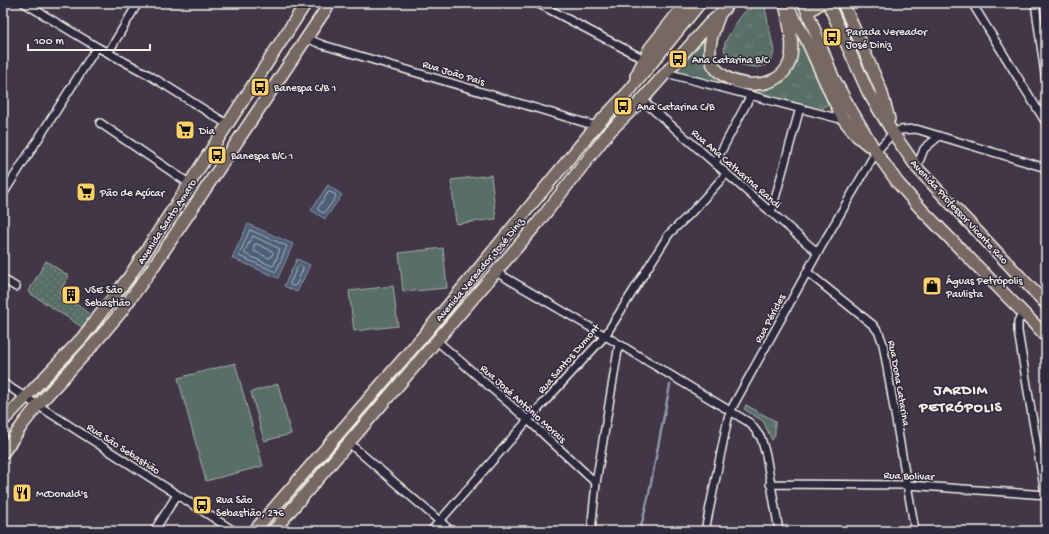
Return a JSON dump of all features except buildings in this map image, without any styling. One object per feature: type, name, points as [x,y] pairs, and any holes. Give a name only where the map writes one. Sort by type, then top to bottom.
[{"type":"main road","name":"Avenida Santo Amaro","points":[[3,422],[82,338],[124,283],[190,184],[227,124],[306,3]]},
{"type":"main road","name":"Avenida Santo Amaro","points":[[3,453],[38,405],[94,344],[120,312],[149,272],[330,3]]},
{"type":"main road","points":[[729,3],[719,15],[711,41],[710,55],[712,62],[720,73],[734,80],[757,85],[767,84],[779,78],[787,68],[792,45],[786,3]]},
{"type":"main road","points":[[786,3],[806,39],[844,120],[857,136],[876,152]]},
{"type":"main road","points":[[821,3],[806,8],[833,77],[876,152],[898,183],[922,210],[1046,336]]},
{"type":"main road","name":"Avenida Professor Vicente Rao","points":[[828,3],[868,92],[893,133],[917,167],[1046,304]]},
{"type":"main road","name":"Avenida Professor Vicente Rao","points":[[843,3],[881,90],[893,133]]},
{"type":"main road","points":[[852,3],[854,29]]},
{"type":"main road","points":[[630,90],[650,48],[694,5]]},
{"type":"main road","name":"Avenida Vereador José Diniz","points":[[254,531],[424,335],[596,126],[630,90],[694,5]]},
{"type":"main road","name":"Avenida Vereador José Diniz","points":[[273,531],[537,224],[609,132],[642,100],[708,24],[719,15]]},
{"type":"street","points":[[24,3],[97,47],[149,75],[227,124]]},
{"type":"street","points":[[108,53],[138,3]]},
{"type":"street","points":[[537,3],[644,58]]},
{"type":"street","points":[[972,3],[1046,123]]},
{"type":"street","points":[[1035,3],[1046,81]]},
{"type":"street","name":"Rua João Pais","points":[[306,38],[323,45],[596,126]]},
{"type":"street","points":[[3,194],[97,47]]},
{"type":"street","points":[[666,73],[844,120]]},
{"type":"street","points":[[715,163],[751,95]]},
{"type":"street","name":"Rua Ana Catharina Randi","points":[[642,100],[771,213],[818,252]]},
{"type":"street","points":[[771,213],[800,108]]},
{"type":"street","points":[[100,123],[190,184]]},
{"type":"street","points":[[893,133],[900,130],[916,129],[938,137],[1046,168]]},
{"type":"street","name":"Rua Péricles","points":[[705,531],[731,411],[818,252],[876,152],[893,133]]},
{"type":"street","points":[[917,167],[924,149],[938,137]]},
{"type":"street","name":"Rua Santos Dumont","points":[[431,531],[528,420],[605,336],[669,234],[690,214],[726,174]]},
{"type":"street","points":[[496,272],[750,423],[761,438],[779,531]]},
{"type":"street","name":"Rua Dona Catarina","points":[[807,272],[873,325],[879,333],[883,344],[915,531]]},
{"type":"street","points":[[3,279],[16,287]]},
{"type":"street","points":[[1024,314],[1018,321],[1018,331],[1046,497]]},
{"type":"street","name":"Rua José Antônio Morais","points":[[437,341],[528,420],[596,483]]},
{"type":"street","points":[[591,531],[596,483],[619,344]]},
{"type":"street","name":"Rua São Sebastião","points":[[3,383],[234,531]]},
{"type":"street","points":[[349,443],[451,531]]},
{"type":"street","name":"Rua Bolivar","points":[[770,484],[907,485],[1046,497]]},
{"type":"street","points":[[154,531],[177,495]]},
{"type":"green space","points":[[755,3],[764,3],[774,51],[771,60],[761,67],[743,65],[730,60],[725,53],[724,48],[726,40],[738,20]]},
{"type":"green space","points":[[796,33],[829,101],[828,105],[820,110],[680,74],[676,69],[704,41],[704,55],[710,71],[723,82],[744,88],[766,90],[783,82],[794,64]]},
{"type":"green space","points":[[491,175],[496,219],[456,224],[451,180]]},
{"type":"green space","points":[[443,248],[447,288],[403,292],[399,253]]},
{"type":"green space","points":[[46,261],[69,276],[59,293],[63,295],[65,302],[78,306],[91,315],[82,327],[28,292]]},
{"type":"green space","points":[[393,286],[398,326],[354,331],[349,291]]},
{"type":"green space","points":[[235,363],[263,466],[206,481],[178,378]]},
{"type":"green space","points":[[278,384],[291,434],[264,441],[251,392]]},
{"type":"green space","points":[[746,405],[775,421],[775,435],[772,440],[763,421],[744,409]]},
{"type":"water","points":[[328,185],[342,195],[325,219],[311,210]]},
{"type":"water","points":[[248,224],[293,244],[278,278],[232,258]]},
{"type":"water","points":[[297,259],[310,265],[297,292],[284,286]]},
{"type":"waterway","points":[[640,531],[670,385]]},
{"type":"place","name":"Parada Vereador José Diniz","points":[[832,37]]},
{"type":"place","name":"Ana Catarina B/C","points":[[678,59]]},
{"type":"place","name":"Banespa C/B 1","points":[[260,87]]},
{"type":"place","name":"Ana Catarina C/B","points":[[623,106]]},
{"type":"place","name":"Dia","points":[[185,130]]},
{"type":"place","name":"Banespa B/C 1","points":[[217,155]]},
{"type":"place","name":"Pão de Açúcar","points":[[86,192]]},
{"type":"place","name":"Águas Petrópolis Paulista","points":[[932,286]]},
{"type":"place","name":"VSE São Sebastião","points":[[71,295]]},
{"type":"place","name":"McDonald's","points":[[22,493]]},
{"type":"place","name":"Rua São Sebastião, 276","points":[[202,505]]},
{"type":"district","name":"JARDIM PETRÓPOLIS","points":[[961,398]]}]
